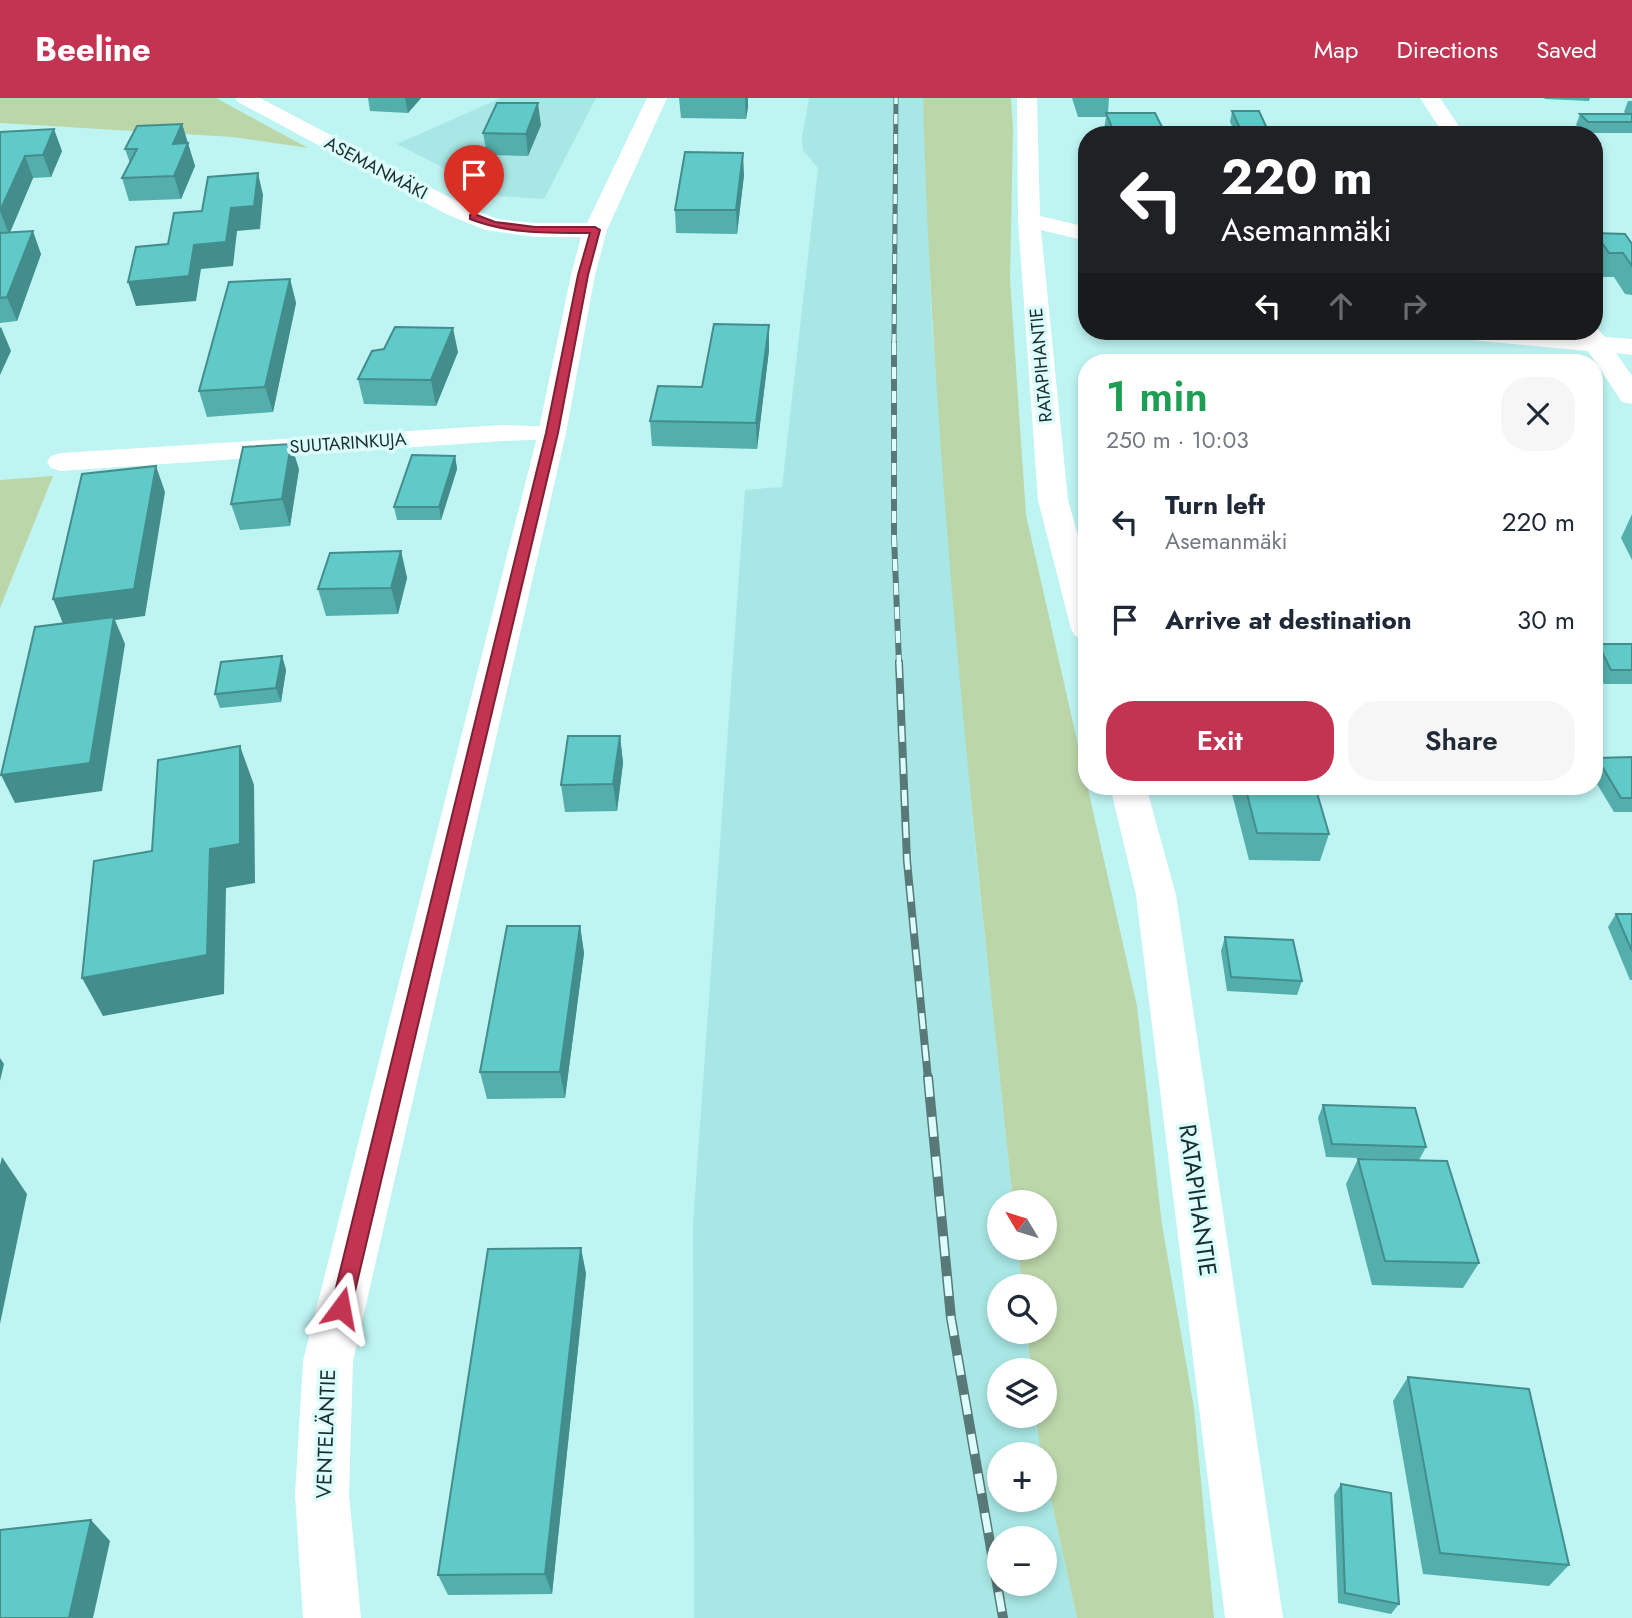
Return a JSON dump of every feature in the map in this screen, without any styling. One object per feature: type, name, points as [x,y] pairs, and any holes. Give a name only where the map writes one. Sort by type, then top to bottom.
[{"type":"street","name":"ASEMANMÄKI","points":[[245,98],[454,209],[493,225],[535,230],[595,230]]},
{"type":"street","name":"VENTELÄNTIE","points":[[332,1618],[322,1495],[328,1361],[552,433],[583,275],[595,230],[657,98]]},
{"type":"street","name":"RATAPIHANTIE","points":[[1027,98],[1029,220],[1053,500],[1078,595]]},
{"type":"street","points":[[1430,98],[1449,126]]},
{"type":"street","points":[[1029,220],[1078,232]]},
{"type":"street","points":[[1595,340],[1632,396]]},
{"type":"street","points":[[1603,340],[1632,347]]},
{"type":"street","name":"SUUTARINKUJA","points":[[61,462],[503,433],[552,433]]},
{"type":"street","name":"RATAPIHANTIE","points":[[1130,795],[1156,895],[1254,1618]]},
{"type":"shaded area","points":[[501,98],[596,98],[544,199],[499,196],[397,144]]},
{"type":"shaded area","points":[[809,98],[923,98],[932,325],[952,574],[975,845],[1012,1190],[987,1190],[987,1260],[1019,1260],[1021,1274],[987,1274],[987,1344],[1028,1344],[1030,1358],[987,1358],[987,1428],[1038,1428],[1039,1442],[987,1442],[987,1512],[1054,1512],[1057,1526],[987,1526],[987,1596],[1057,1596],[1057,1527],[1077,1618],[694,1618],[693,1224],[745,490],[782,487],[818,168],[803,150],[802,137]]},
{"type":"green space","points":[[0,98],[216,98],[308,148],[233,137],[0,123]]},
{"type":"green space","points":[[923,98],[1011,98],[1013,128],[1010,280],[1026,515],[1078,745],[1078,795],[1089,795],[1137,1006],[1162,1225],[1194,1408],[1214,1618],[1077,1618],[1054,1512],[1057,1512],[1057,1442],[1039,1442],[1037,1428],[1057,1428],[1057,1358],[1030,1358],[1028,1344],[1057,1344],[1057,1274],[1021,1274],[1019,1260],[1057,1260],[1057,1190],[1012,1190],[957,651],[936,375]]},
{"type":"green space","points":[[53,476],[0,608],[0,480]]},
{"type":"building","points":[[497,103],[538,103],[526,134],[483,133]]},
{"type":"building","points":[[1232,111],[1259,111],[1266,126],[1239,126]]},
{"type":"building","points":[[1106,113],[1155,113],[1162,126],[1111,126]]},
{"type":"building","points":[[1580,114],[1632,114],[1632,122],[1588,122]]},
{"type":"building","points":[[182,124],[173,144],[188,143],[174,176],[122,178],[137,149],[125,149],[137,126]]},
{"type":"building","points":[[54,129],[43,155],[25,156],[0,211],[0,132]]},
{"type":"building","points":[[685,152],[743,153],[736,210],[675,210]]},
{"type":"building","points":[[258,173],[254,206],[231,208],[226,242],[194,245],[189,276],[128,282],[136,247],[168,244],[174,213],[202,211],[208,177]]},
{"type":"building","points":[[33,231],[7,297],[0,298],[0,233]]},
{"type":"building","points":[[1603,233],[1625,234],[1632,244],[1632,266],[1623,253],[1609,253],[1603,244]]},
{"type":"building","points":[[290,279],[265,387],[199,391],[229,282]]},
{"type":"building","points":[[714,324],[769,325],[756,423],[650,421],[658,386],[702,387]]},
{"type":"building","points":[[395,327],[453,328],[431,380],[358,379],[372,351],[384,349]]},
{"type":"building","points":[[291,444],[282,499],[231,504],[243,447]]},
{"type":"building","points":[[412,455],[455,456],[439,507],[394,507]]},
{"type":"building","points":[[156,466],[134,589],[53,599],[82,474]]},
{"type":"building","points":[[401,551],[391,588],[318,589],[330,553]]},
{"type":"building","points":[[114,617],[90,763],[1,775],[35,627]]},
{"type":"building","points":[[1603,644],[1632,644],[1632,670],[1611,670],[1603,654]]},
{"type":"building","points":[[282,656],[276,688],[215,694],[221,662]]},
{"type":"building","points":[[568,736],[620,736],[613,784],[561,785]]},
{"type":"building","points":[[240,746],[240,844],[210,849],[207,955],[82,978],[94,861],[152,851],[158,760]]},
{"type":"building","points":[[1632,757],[1632,798],[1621,798],[1603,768],[1603,758]]},
{"type":"building","points":[[1247,795],[1318,795],[1329,834],[1257,833]]},
{"type":"building","points":[[1616,914],[1632,914],[1632,951]]},
{"type":"building","points":[[507,926],[580,926],[560,1072],[480,1072]]},
{"type":"building","points":[[1225,937],[1293,940],[1302,981],[1231,977]]},
{"type":"building","points":[[1323,1105],[1415,1108],[1426,1147],[1332,1144]]},
{"type":"building","points":[[1358,1159],[1447,1161],[1479,1263],[1385,1261]]},
{"type":"building","points":[[581,1248],[545,1574],[438,1575],[488,1249]]},
{"type":"building","points":[[1408,1377],[1529,1389],[1569,1565],[1440,1553]]},
{"type":"building","points":[[1341,1484],[1391,1493],[1399,1604],[1345,1593]]},
{"type":"building","points":[[91,1520],[69,1618],[0,1618],[0,1530]]},
{"type":"railway","points":[[894,344],[896,98]]},
{"type":"railway","points":[[894,344],[894,536],[899,664]]},
{"type":"railway","points":[[899,662],[907,861],[928,1079]]},
{"type":"railway","points":[[928,1077],[951,1318],[1003,1618]]},
{"type":"route","points":[[341,1308],[552,433],[583,275],[595,230],[535,230],[493,225],[474,217]]}]
